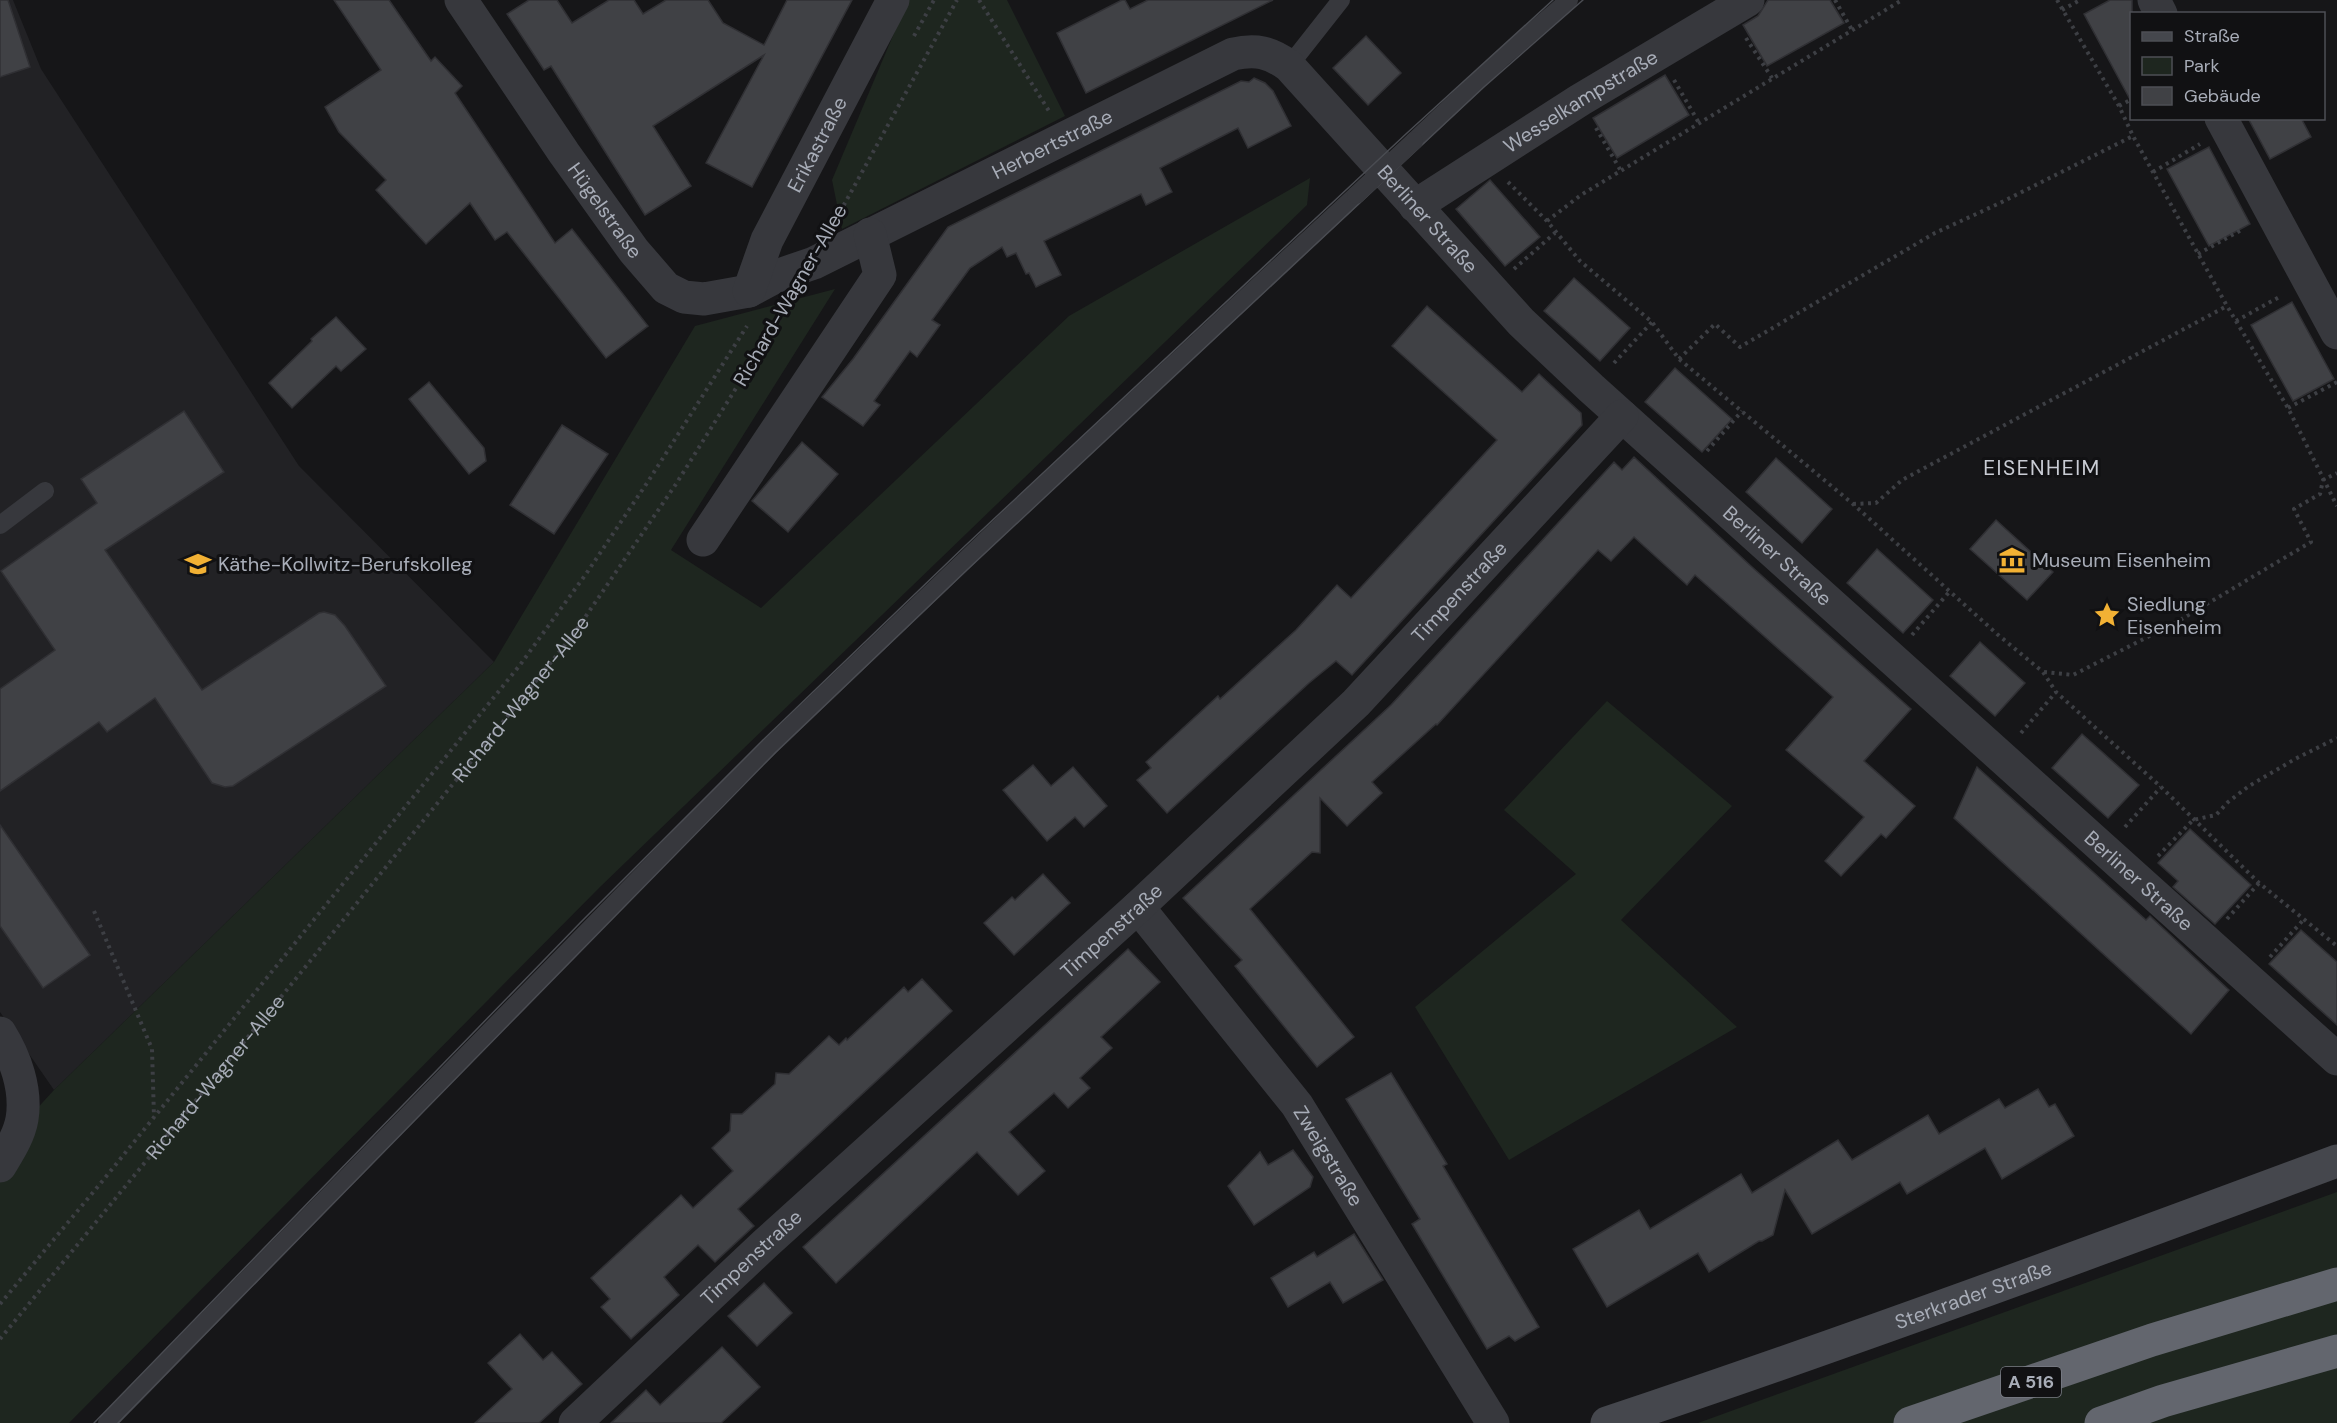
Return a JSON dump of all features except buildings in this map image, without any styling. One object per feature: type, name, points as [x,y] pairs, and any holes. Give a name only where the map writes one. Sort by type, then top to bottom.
[{"type":"highway","name":"A 516","points":[[1910,1423],[2152,1340],[2337,1284]]},
{"type":"highway","points":[[2101,1423],[2163,1401],[2330,1356]]},
{"type":"street","name":"Hügelstraße","points":[[461,0],[570,162],[634,251],[666,288],[684,297],[704,299],[749,291],[779,275],[814,263]]},
{"type":"street","name":"Erikastraße","points":[[749,291],[767,240],[893,0]]},
{"type":"street","name":"Wesselkampstraße","points":[[1415,206],[1580,100],[1644,55],[1738,6]]},
{"type":"street","name":"Berliner Straße","points":[[1233,54],[1248,51],[1265,52],[1288,66],[1521,322],[1622,416],[2337,1059]]},
{"type":"street","name":"Herbertstraße","points":[[814,263],[1064,136],[1233,54]]},
{"type":"street","points":[[2224,124],[2337,333]]},
{"type":"street","points":[[703,540],[879,275],[870,234]]},
{"type":"street","name":"Timpenstraße","points":[[575,1423],[765,1244],[1138,907],[1356,703],[1622,416]]},
{"type":"street","name":"Zweigstraße","points":[[1138,907],[1298,1105],[1493,1423]]},
{"type":"street","points":[[0,1032],[12,1053],[21,1086],[22,1118],[14,1143],[0,1166]]},
{"type":"street","name":"Sterkrader Straße","points":[[1607,1423],[1962,1298],[2337,1161]]},
{"type":"lane","points":[[1288,66],[1341,0]]},
{"type":"lane","points":[[107,1423],[736,779],[1028,500],[1502,58],[1569,0]]},
{"type":"lane","points":[[0,525],[45,491]]},
{"type":"path","points":[[913,39],[934,0]]},
{"type":"path","name":"Richard-Wagner-Allee","points":[[814,263],[851,191],[957,0]]},
{"type":"path","points":[[979,0],[1064,136]]},
{"type":"path","points":[[1835,0],[1852,30]]},
{"type":"path","points":[[1547,221],[1581,195],[1902,0]]},
{"type":"path","points":[[2057,0],[2119,106],[2133,136],[2227,306],[2288,408],[2337,506]]},
{"type":"path","points":[[2062,10],[2080,0]]},
{"type":"path","points":[[1738,6],[1772,78]]},
{"type":"path","points":[[1644,55],[1699,123]]},
{"type":"path","points":[[1580,100],[1621,171]]},
{"type":"path","points":[[2119,106],[2130,100]]},
{"type":"path","points":[[2153,172],[2224,124]]},
{"type":"path","points":[[1679,359],[1715,324],[1740,347],[1935,233],[2133,136]]},
{"type":"path","points":[[1486,160],[1547,221],[1580,261],[1652,322],[1679,359],[1853,504],[2043,672],[2056,692],[2161,787],[2259,883],[2337,946]]},
{"type":"path","points":[[2198,254],[2273,213]]},
{"type":"path","points":[[1491,289],[1555,233]]},
{"type":"path","points":[[2236,321],[2308,282]]},
{"type":"path","points":[[1853,504],[1876,503],[1902,480],[2227,306]]},
{"type":"path","name":"Richard-Wagner-Allee","points":[[0,1339],[294,981],[573,635],[676,484],[786,307]]},
{"type":"path","points":[[1591,388],[1652,322]]},
{"type":"path","points":[[0,1304],[520,665],[586,574],[643,489],[748,324]]},
{"type":"path","points":[[2288,408],[2337,382]]},
{"type":"path","points":[[1687,474],[1742,411]]},
{"type":"path","points":[[2043,672],[2073,675],[2175,623],[2311,542],[2294,509],[2319,494],[2323,480],[2337,473]]},
{"type":"path","points":[[1892,659],[1950,591]]},
{"type":"path","points":[[2001,756],[2056,692]]},
{"type":"path","points":[[2138,880],[2177,834],[2193,820],[2216,815],[2228,802],[2249,786],[2337,738]]},
{"type":"path","points":[[2105,850],[2161,787]]},
{"type":"path","points":[[2206,942],[2259,883]]},
{"type":"path","points":[[94,911],[152,1049],[154,1117]]},
{"type":"path","points":[[2250,980],[2305,918]]},
{"type":"shaded area","name":"Käthe-Kollwitz-Berufskolleg","points":[[0,0],[13,0],[41,69],[299,466],[494,662],[54,1090],[0,1012]]},
{"type":"green space","points":[[908,0],[1007,0],[1065,116],[842,229],[832,180]]},
{"type":"green space","points":[[1310,178],[1307,205],[600,887],[69,1423],[0,1423],[0,1149],[54,1090],[494,662],[695,326],[835,289],[671,550],[761,608],[1069,316]]},
{"type":"green space","points":[[1607,701],[1732,806],[1621,920],[1737,1027],[1509,1160],[1415,1007],[1576,874],[1504,810]]},
{"type":"green space","points":[[2337,1192],[2337,1423],[1698,1423]]},
{"type":"tram line","points":[[94,1423],[580,923],[761,742],[966,545],[1407,133],[1553,0]]},
{"type":"tram line","points":[[118,1423],[776,752],[968,569],[1484,87],[1583,0]]},
{"type":"place","name":"Museum Eisenheim","points":[[2012,560]]},
{"type":"place","name":"Käthe-Kollwitz-Berufskolleg","points":[[198,564]]},
{"type":"place","name":"Siedlung Eisenheim","points":[[2107,615]]},
{"type":"district","name":"EISENHEIM","points":[[2042,468]]}]
